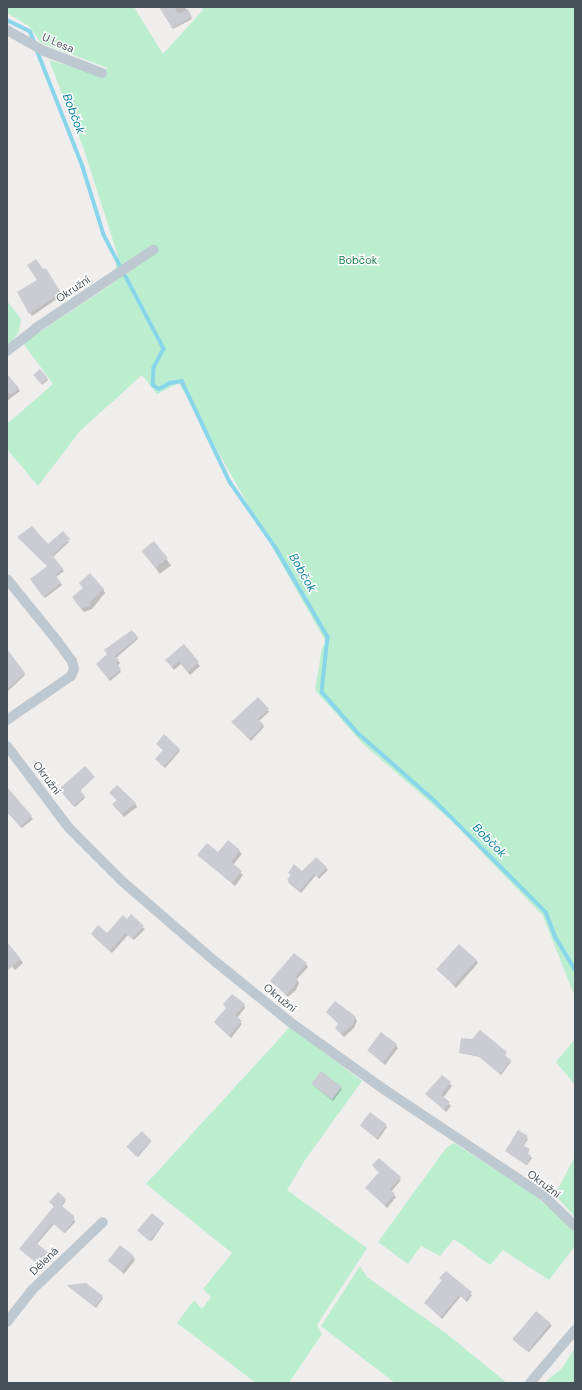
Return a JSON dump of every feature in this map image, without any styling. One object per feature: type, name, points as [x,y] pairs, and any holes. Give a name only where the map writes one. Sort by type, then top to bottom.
[{"type":"street","name":"U Lesa","points":[[7,30],[44,51],[102,73]]},
{"type":"street","name":"Okružní","points":[[7,351],[36,328],[153,250]]},
{"type":"street","points":[[7,579],[58,642],[72,661],[74,669],[71,676],[7,720]]},
{"type":"street","name":"Okružní","points":[[7,746],[69,828],[123,882],[211,957],[328,1049],[544,1196],[575,1226]]},
{"type":"street","name":"Dělená","points":[[7,1322],[32,1290],[103,1222]]},
{"type":"street","points":[[530,1383],[575,1330]]},
{"type":"green space","name":"Bobčok","points":[[7,7],[134,7],[163,54],[203,10],[202,7],[575,7],[575,997],[543,916],[454,823],[363,744],[315,690],[322,648],[326,642],[179,383],[157,394],[142,375],[80,431],[38,486],[7,449],[7,424],[53,384],[23,343],[112,284],[118,256],[83,147],[49,60],[96,74],[108,68],[41,43],[29,26],[7,13]]},
{"type":"green space","points":[[7,301],[21,319],[19,332],[7,348]]},
{"type":"green space","points":[[290,1027],[362,1081],[305,1160],[287,1190],[367,1248],[317,1325],[322,1334],[289,1383],[256,1383],[177,1323],[194,1300],[202,1309],[211,1297],[203,1289],[232,1253],[146,1184]]},
{"type":"green space","points":[[575,1039],[575,1085],[556,1062]]},
{"type":"green space","points":[[454,1143],[530,1192],[575,1228],[575,1246],[549,1280],[503,1250],[490,1265],[454,1239],[440,1256],[421,1246],[408,1264],[378,1242],[446,1148]]},
{"type":"green space","points":[[575,1156],[575,1217],[555,1195]]},
{"type":"green space","points":[[360,1266],[367,1277],[447,1334],[507,1383],[395,1383],[321,1326]]},
{"type":"green space","points":[[575,1348],[575,1383],[544,1383],[562,1368]]},
{"type":"building","points":[[159,7],[174,7],[179,14],[188,9],[192,17],[172,28]]},
{"type":"building","points":[[36,259],[43,269],[46,268],[61,293],[29,314],[17,292],[37,280],[27,265]]},
{"type":"building","points":[[40,369],[48,378],[41,384],[33,375]]},
{"type":"building","points":[[7,374],[19,388],[11,395],[7,391]]},
{"type":"building","points":[[32,526],[48,544],[63,531],[70,539],[52,555],[63,569],[55,575],[61,583],[43,597],[30,579],[47,566],[17,537]]},
{"type":"building","points":[[154,541],[168,558],[155,568],[142,551]]},
{"type":"building","points":[[90,573],[104,589],[91,601],[90,606],[81,609],[72,597],[83,588],[79,583]]},
{"type":"building","points":[[132,630],[138,637],[115,656],[119,660],[116,663],[121,669],[109,679],[96,664],[107,654],[104,650]]},
{"type":"building","points":[[184,644],[199,662],[188,672],[179,661],[172,667],[165,660]]},
{"type":"building","points":[[7,649],[25,673],[7,690]]},
{"type":"building","points":[[258,697],[269,709],[258,719],[264,725],[250,739],[231,722]]},
{"type":"building","points":[[164,734],[180,749],[164,767],[155,759],[163,750],[156,744]]},
{"type":"building","points":[[85,766],[95,777],[80,790],[85,796],[73,806],[59,789]]},
{"type":"building","points":[[117,785],[136,803],[122,814],[112,804],[117,800],[109,793]]},
{"type":"building","points":[[7,787],[32,816],[20,827],[7,811]]},
{"type":"building","points":[[228,840],[240,850],[231,862],[242,871],[232,883],[197,855],[207,843],[218,852]]},
{"type":"building","points":[[316,857],[327,867],[318,877],[314,874],[300,891],[287,880],[291,875],[288,873],[294,864],[302,871]]},
{"type":"building","points":[[131,914],[144,926],[132,939],[126,933],[110,951],[91,934],[98,925],[107,933],[123,915],[127,919]]},
{"type":"building","points":[[7,942],[21,959],[7,971]]},
{"type":"building","points":[[459,944],[477,960],[454,985],[436,969]]},
{"type":"building","points":[[294,953],[307,963],[295,977],[298,979],[294,987],[286,994],[270,981]]},
{"type":"building","points":[[232,994],[245,1004],[235,1015],[242,1021],[229,1036],[214,1022],[226,1008],[223,1004]]},
{"type":"building","points":[[335,1001],[355,1016],[353,1025],[342,1034],[335,1028],[339,1023],[326,1012]]},
{"type":"building","points":[[480,1030],[507,1052],[504,1055],[511,1060],[500,1074],[478,1056],[459,1053],[461,1038],[472,1039]]},
{"type":"building","points":[[381,1032],[397,1044],[383,1062],[367,1050]]},
{"type":"building","points":[[321,1071],[342,1087],[332,1099],[311,1084]]},
{"type":"building","points":[[442,1075],[451,1082],[441,1095],[450,1102],[444,1110],[425,1094]]},
{"type":"building","points":[[370,1112],[387,1125],[377,1138],[360,1126]]},
{"type":"building","points":[[518,1130],[528,1136],[523,1145],[530,1149],[527,1153],[531,1156],[526,1165],[505,1151]]},
{"type":"building","points":[[142,1131],[152,1141],[136,1156],[126,1147]]},
{"type":"building","points":[[379,1158],[401,1177],[390,1189],[395,1194],[385,1206],[365,1188],[379,1172],[372,1165]]},
{"type":"building","points":[[58,1192],[66,1199],[61,1205],[74,1216],[74,1220],[64,1233],[53,1223],[36,1243],[53,1256],[43,1268],[19,1249],[54,1206],[49,1202]]},
{"type":"building","points":[[152,1213],[164,1223],[149,1241],[137,1231]]},
{"type":"building","points":[[120,1245],[134,1256],[122,1272],[108,1261]]},
{"type":"building","points":[[446,1271],[472,1292],[466,1300],[459,1295],[441,1317],[424,1303],[442,1280],[439,1278]]},
{"type":"building","points":[[86,1283],[103,1296],[95,1307],[67,1285]]},
{"type":"building","points":[[536,1311],[551,1323],[527,1352],[513,1340]]},
{"type":"waterway","name":"Bobčok","points":[[7,20],[30,31],[35,43]]},
{"type":"waterway","name":"Bobčok","points":[[37,50],[83,167],[104,235],[164,349],[154,368],[153,385],[159,389],[170,383],[182,381],[230,482],[276,548],[328,637],[322,692],[358,733],[435,801],[546,912],[555,936],[575,969]]}]
